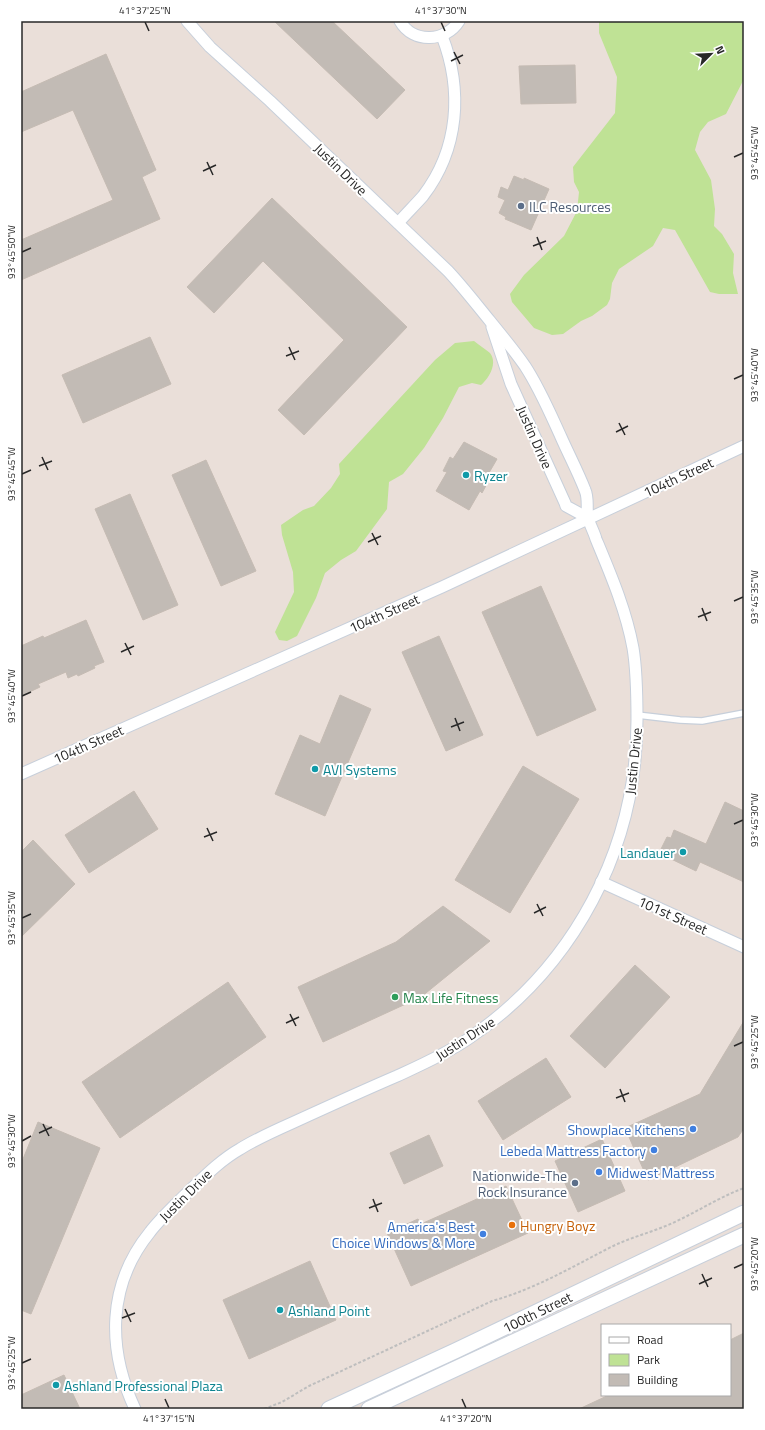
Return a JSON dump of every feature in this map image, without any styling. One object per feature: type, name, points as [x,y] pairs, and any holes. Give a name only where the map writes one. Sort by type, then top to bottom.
[{"type":"main road","name":"100th Street","points":[[328,1409],[455,1351],[744,1213]]},
{"type":"main road","name":"100th Street","points":[[369,1409],[744,1235]]},
{"type":"street","name":"Justin Drive","points":[[135,1409],[122,1378],[117,1357],[115,1335],[116,1314],[126,1273],[135,1254],[148,1234],[163,1216],[217,1164],[237,1150],[431,1060],[464,1041],[496,1019],[525,993],[551,964],[575,931],[595,896],[612,858],[626,814],[633,780],[637,739],[637,688],[633,649],[625,613],[588,518],[587,494],[540,392],[526,368],[508,342],[448,271],[210,47],[187,21]]},
{"type":"street","points":[[400,21],[415,35],[424,38],[442,36],[454,28],[459,21]]},
{"type":"street","points":[[398,223],[423,195],[434,178],[444,159],[451,139],[455,118],[456,96],[449,53],[442,36]]},
{"type":"street","name":"Justin Drive","points":[[490,322],[511,384],[566,506],[588,518]]},
{"type":"street","name":"104th Street","points":[[21,774],[442,587],[744,446]]},
{"type":"street","name":"101st Street","points":[[601,882],[744,947]]},
{"type":"lane","points":[[637,715],[702,721],[744,712]]},
{"type":"path","points":[[264,1409],[282,1402],[309,1386],[492,1301],[507,1297],[544,1282],[613,1246],[669,1224],[722,1196],[744,1188]]},
{"type":"green space","points":[[599,21],[744,21],[744,79],[726,114],[708,122],[700,132],[695,150],[711,180],[715,209],[714,226],[722,234],[734,254],[733,273],[738,294],[719,294],[710,292],[675,230],[663,228],[653,246],[619,269],[612,283],[610,299],[607,305],[563,334],[552,335],[534,328],[512,302],[510,294],[524,275],[564,236],[577,211],[579,192],[574,182],[573,167],[615,113],[617,77],[599,33]]},
{"type":"green space","points":[[474,341],[490,353],[492,357],[493,366],[487,378],[481,385],[472,383],[459,387],[443,418],[424,448],[403,474],[389,482],[387,509],[356,551],[341,560],[325,573],[316,598],[297,636],[287,641],[279,640],[275,632],[294,592],[293,572],[282,535],[281,525],[303,510],[314,506],[331,488],[340,474],[339,464],[435,360],[455,343]]},
{"type":"building","points":[[274,21],[332,21],[405,90],[377,119]]},
{"type":"building","points":[[106,54],[156,170],[142,177],[160,219],[21,280],[21,240],[113,200],[73,110],[21,132],[21,92]]},
{"type":"building","points":[[575,65],[576,103],[521,104],[519,66]]},
{"type":"building","name":"ILC Resources","points":[[514,176],[524,180],[524,178],[549,189],[531,230],[505,219],[506,217],[499,213],[505,200],[498,197],[501,187],[508,190]]},
{"type":"building","points":[[272,198],[407,327],[304,435],[278,410],[344,340],[263,261],[214,313],[187,287]]},
{"type":"building","points":[[150,337],[171,384],[83,423],[62,375]]},
{"type":"building","name":"Ryzer","points":[[464,442],[497,459],[486,478],[489,480],[482,493],[480,491],[469,510],[436,491],[447,472],[443,471],[450,457],[453,459]]},
{"type":"building","points":[[206,460],[256,571],[221,586],[172,475]]},
{"type":"building","points":[[130,494],[178,605],[143,620],[95,509]]},
{"type":"building","points":[[541,586],[596,710],[537,736],[482,612]]},
{"type":"building","points":[[86,620],[104,662],[94,666],[95,668],[78,676],[77,674],[68,678],[66,672],[38,684],[40,687],[21,696],[21,646]]},
{"type":"building","points":[[439,636],[483,735],[446,751],[402,652]]},
{"type":"building","name":"AVI Systems","points":[[340,695],[371,709],[325,816],[275,794],[300,735],[320,744]]},
{"type":"building","points":[[523,766],[579,799],[510,913],[455,880]]},
{"type":"building","points":[[134,791],[158,829],[89,873],[65,835]]},
{"type":"building","points":[[725,802],[744,811],[744,882],[700,862],[696,871],[665,856],[661,849],[667,837],[671,838],[674,830],[706,844]]},
{"type":"building","points":[[33,840],[75,884],[21,937],[21,852]]},
{"type":"building","points":[[443,906],[490,941],[421,997],[323,1042],[298,987],[396,942]]},
{"type":"building","points":[[635,965],[670,997],[605,1068],[570,1036]]},
{"type":"building","points":[[228,982],[266,1037],[120,1138],[82,1082]]},
{"type":"building","points":[[744,1021],[744,1128],[738,1137],[648,1180],[625,1128],[700,1094]]},
{"type":"building","points":[[546,1058],[571,1097],[503,1140],[478,1101]]},
{"type":"building","points":[[38,1122],[100,1148],[31,1314],[21,1310],[21,1164]]},
{"type":"building","points":[[429,1135],[443,1166],[404,1184],[390,1153]]},
{"type":"building","name":"Midwest Mattress","points":[[602,1139],[625,1191],[578,1212],[555,1161]]},
{"type":"building","points":[[506,1186],[528,1233],[411,1286],[387,1233],[418,1219],[421,1224]]},
{"type":"building","name":"Ashland Point","points":[[310,1261],[336,1320],[249,1359],[223,1300]]},
{"type":"building","points":[[744,1333],[744,1409],[579,1409],[607,1396],[731,1396],[731,1340]]},
{"type":"building","name":"Ashland Professional Plaza","points":[[64,1375],[80,1409],[21,1409],[21,1395]]},
{"type":"place","name":"ILC Resources","points":[[521,206]]},
{"type":"place","name":"Ryzer","points":[[466,475]]},
{"type":"place","name":"AVI Systems","points":[[315,769]]},
{"type":"place","name":"Landauer","points":[[683,852]]},
{"type":"place","name":"Max Life Fitness","points":[[395,997]]},
{"type":"place","name":"Showplace Kitchens","points":[[693,1129]]},
{"type":"place","name":"Lebeda Mattress Factory","points":[[654,1150]]},
{"type":"place","name":"Midwest Mattress","points":[[599,1172]]},
{"type":"place","name":"Nationwide-The Rock Insurance","points":[[575,1183]]},
{"type":"place","name":"Hungry Boyz","points":[[512,1225]]},
{"type":"place","name":"America's Best Choice Windows & More","points":[[483,1234]]},
{"type":"place","name":"Ashland Point","points":[[280,1310]]},
{"type":"place","name":"Ashland Professional Plaza","points":[[56,1385]]}]
